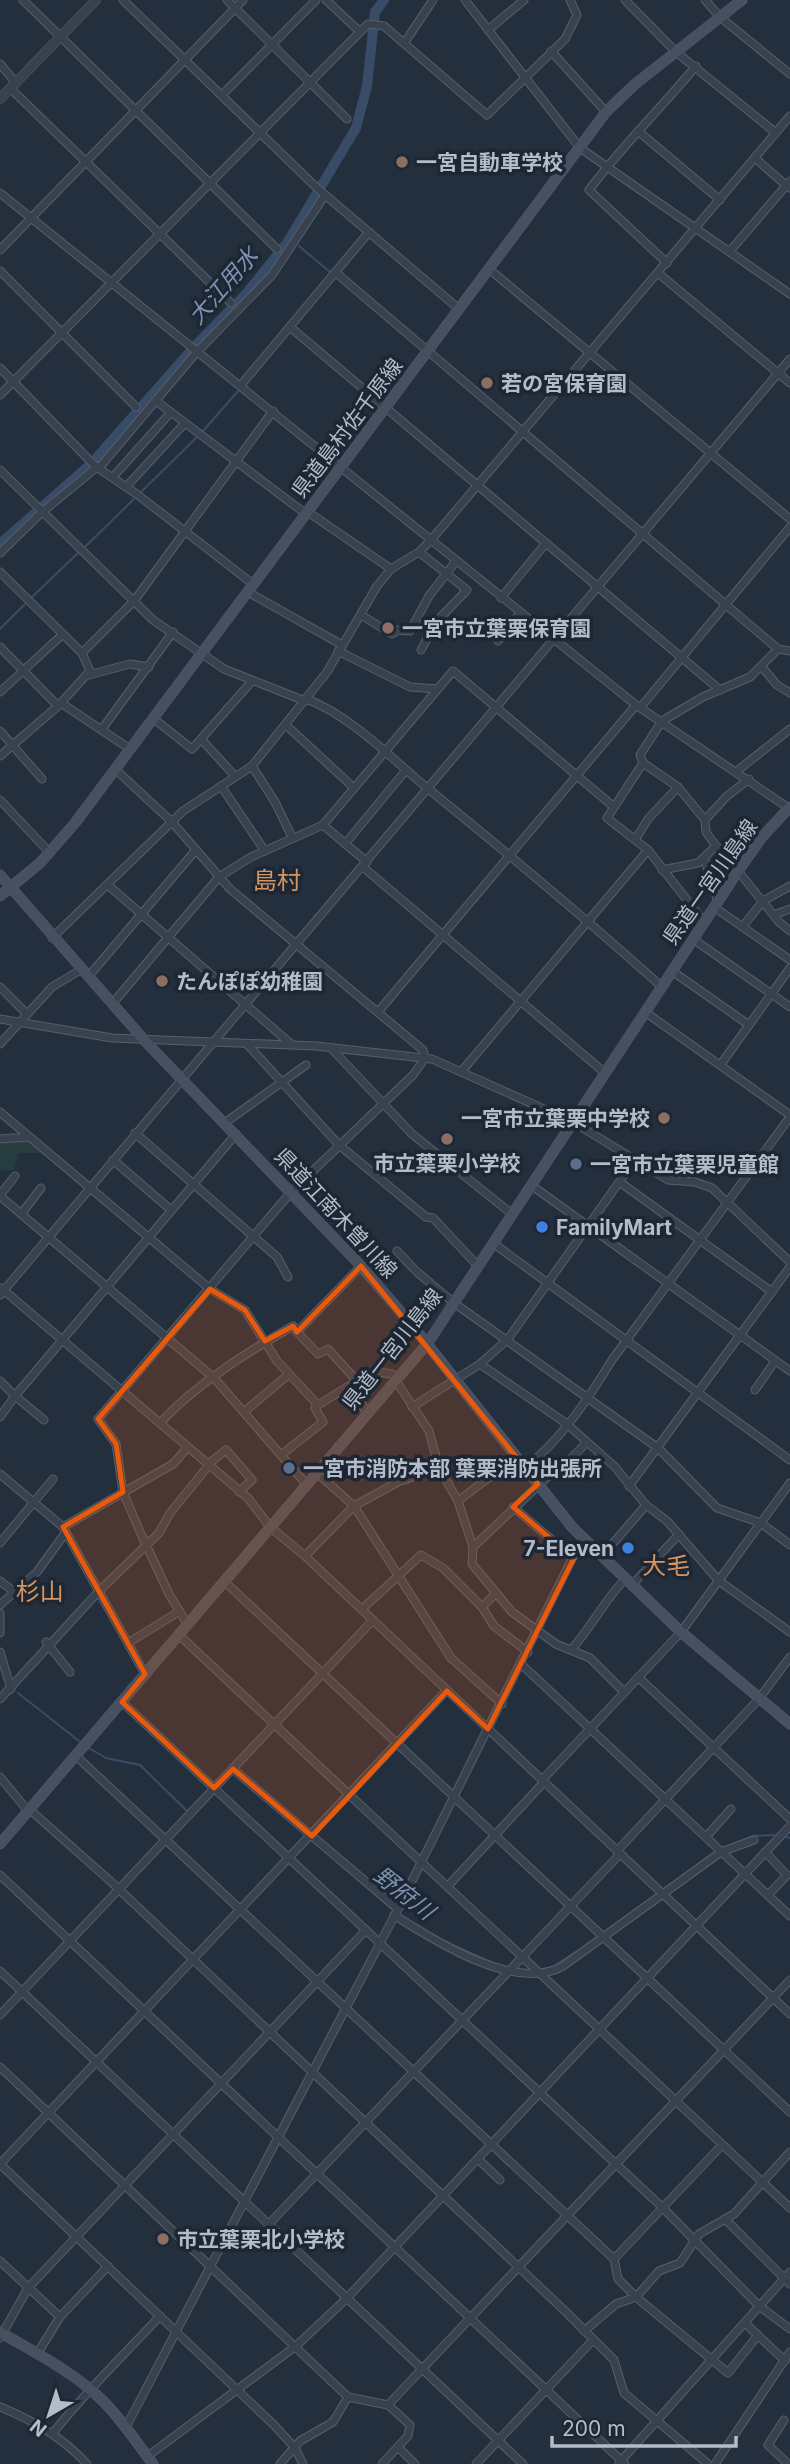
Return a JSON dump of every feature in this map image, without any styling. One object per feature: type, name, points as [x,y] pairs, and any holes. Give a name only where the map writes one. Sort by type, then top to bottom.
[{"type":"main road","name":"県道島村佐千原線","points":[[0,896],[50,853],[115,769],[606,112],[624,93],[742,0]]},
{"type":"main road","name":"県道一宮川島線","points":[[0,1844],[426,1344],[739,869],[790,808]]},
{"type":"main road","name":"県道江南木曽川線","points":[[0,875],[52,938],[145,1041],[184,1078],[361,1266],[587,1541],[681,1632],[758,1700],[790,1724]]},
{"type":"main road","points":[[1,2335],[37,2354],[92,2391],[126,2427],[150,2460]]},
{"type":"street","points":[[23,0],[277,249]]},
{"type":"street","points":[[0,99],[96,0]]},
{"type":"street","points":[[123,0],[321,192],[459,309]]},
{"type":"street","points":[[227,0],[347,119]]},
{"type":"street","points":[[0,250],[243,0]]},
{"type":"street","points":[[222,95],[316,0]]},
{"type":"street","points":[[326,0],[359,31]]},
{"type":"street","points":[[405,42],[433,0]]},
{"type":"street","points":[[465,0],[580,148],[790,295]]},
{"type":"street","points":[[488,30],[524,0]]},
{"type":"street","points":[[0,395],[114,283],[359,31],[370,23],[379,25],[405,42],[487,115],[565,39],[577,15],[570,0]]},
{"type":"street","points":[[625,0],[676,52],[776,133]]},
{"type":"street","points":[[705,0],[720,17],[790,74]]},
{"type":"street","points":[[551,51],[606,112]]},
{"type":"street","points":[[0,64],[13,86],[231,303]]},
{"type":"street","points":[[667,263],[589,190],[696,66]]},
{"type":"street","points":[[52,938],[172,822],[234,775],[252,766],[306,700],[377,586],[391,569],[419,552],[478,486],[790,116]]},
{"type":"street","points":[[638,131],[720,200]]},
{"type":"street","points":[[730,251],[789,185],[755,158]]},
{"type":"street","points":[[0,553],[39,510],[95,466],[156,401],[193,348],[272,275],[321,192]]},
{"type":"street","points":[[0,193],[274,411],[638,707],[790,808]]},
{"type":"street","points":[[241,385],[369,232]]},
{"type":"street","points":[[489,269],[790,519]]},
{"type":"street","points":[[0,271],[136,407]]},
{"type":"street","points":[[335,272],[778,649],[790,651]]},
{"type":"street","points":[[658,273],[790,383]]},
{"type":"street","points":[[290,327],[720,690]]},
{"type":"street","points":[[790,359],[213,1044],[1,1291],[248,1498],[270,1527],[362,1609],[790,2014]]},
{"type":"street","points":[[0,368],[95,466],[186,531],[251,588],[340,648],[410,687],[438,689]]},
{"type":"street","points":[[156,401],[307,513],[391,569]]},
{"type":"street","points":[[82,653],[134,601],[274,411]]},
{"type":"street","points":[[113,477],[171,412]]},
{"type":"street","points":[[126,486],[185,423]]},
{"type":"street","points":[[0,470],[153,620],[224,669],[325,706],[509,854],[662,987]]},
{"type":"street","points":[[378,1012],[576,774],[638,707],[790,527]]},
{"type":"street","points":[[501,598],[546,543]]},
{"type":"street","points":[[419,552],[467,590],[437,621],[421,650]]},
{"type":"street","points":[[361,615],[392,634],[398,630],[410,631],[456,561]]},
{"type":"street","points":[[0,572],[82,653],[90,671],[60,704],[0,756]]},
{"type":"street","points":[[498,640],[520,613]]},
{"type":"street","points":[[103,729],[173,632]]},
{"type":"street","points":[[0,692],[62,635]]},
{"type":"street","points":[[0,647],[60,704],[103,729],[130,749]]},
{"type":"street","points":[[778,649],[750,677],[662,721],[640,755],[643,763],[678,787],[705,820],[706,832],[716,846],[739,869],[774,915],[790,931]]},
{"type":"street","points":[[85,676],[130,664],[149,667]]},
{"type":"street","points":[[762,667],[777,685],[790,694]]},
{"type":"street","points":[[113,1003],[219,877],[265,850],[323,825],[453,671],[614,807]]},
{"type":"street","points":[[153,718],[192,749],[252,681]]},
{"type":"street","points":[[286,725],[354,788]]},
{"type":"street","points":[[737,771],[790,729]]},
{"type":"street","points":[[0,731],[42,779]]},
{"type":"street","points":[[201,739],[234,775]]},
{"type":"street","points":[[643,763],[607,818],[648,850],[704,922]]},
{"type":"street","points":[[252,766],[275,802],[292,837]]},
{"type":"street","points":[[115,769],[172,822],[219,877],[423,1050],[425,1058],[414,1075],[291,1192],[98,1419],[116,1444],[123,1492],[145,1544],[188,1625]]},
{"type":"street","points":[[345,844],[406,770]]},
{"type":"street","points":[[705,820],[726,797],[749,779]]},
{"type":"street","points":[[221,786],[265,850]]},
{"type":"street","points":[[635,840],[648,819],[678,787]]},
{"type":"street","points":[[0,800],[50,853]]},
{"type":"street","points":[[323,825],[442,934],[605,1073]]},
{"type":"street","points":[[662,870],[686,867],[705,860],[716,846]]},
{"type":"street","points":[[461,1072],[648,850]]},
{"type":"street","points":[[0,1044],[52,987],[85,973],[195,851]]},
{"type":"street","points":[[705,860],[716,905],[790,960]]},
{"type":"street","points":[[108,886],[247,1003],[291,1045]]},
{"type":"street","points":[[743,926],[763,901],[790,886]]},
{"type":"street","points":[[774,915],[790,909]]},
{"type":"street","points":[[693,939],[790,1007]]},
{"type":"street","points":[[721,1064],[790,968]]},
{"type":"street","points":[[672,971],[749,1025]]},
{"type":"street","points":[[0,988],[27,1014]]},
{"type":"street","points":[[525,1468],[545,1452],[588,1398],[790,1116],[645,1012]]},
{"type":"street","points":[[0,1018],[74,1034],[145,1041],[291,1045],[425,1058],[573,1122],[668,1180],[695,1182],[712,1188],[790,1267],[629,1486]]},
{"type":"street","points":[[247,1044],[339,1145],[426,1217],[433,1218],[478,1266]]},
{"type":"street","points":[[331,1048],[412,1134],[512,1214]]},
{"type":"street","points":[[226,1122],[306,1065]]},
{"type":"street","points":[[0,1112],[210,1289],[245,1310],[289,1374],[318,1405]]},
{"type":"street","points":[[135,1133],[277,1257],[288,1277]]},
{"type":"street","points":[[0,1417],[236,1134]]},
{"type":"street","points":[[0,1139],[29,1137]]},
{"type":"street","points":[[113,1160],[171,1210]]},
{"type":"street","points":[[412,1407],[480,1364],[508,1339],[621,1183],[634,1161]]},
{"type":"street","points":[[15,1176],[0,1195],[214,1378],[307,1485]]},
{"type":"street","points":[[621,1183],[772,1292]]},
{"type":"street","points":[[531,1185],[790,1371]]},
{"type":"street","points":[[22,1213],[41,1188]]},
{"type":"street","points":[[493,1243],[790,1460]]},
{"type":"street","points":[[397,1251],[454,1303],[657,1448],[718,1508],[761,1523],[790,1545]]},
{"type":"street","points":[[297,1332],[361,1266]]},
{"type":"street","points":[[160,1423],[174,1408],[214,1378],[265,1341],[293,1326],[318,1354],[328,1349],[355,1383],[367,1415]]},
{"type":"street","points":[[755,1390],[775,1361]]},
{"type":"street","points":[[480,1364],[567,1424],[615,1467],[646,1505],[679,1534],[719,1581],[790,1632]]},
{"type":"street","points":[[281,1455],[323,1422],[315,1408],[318,1405],[377,1372],[392,1374],[429,1431],[439,1468],[458,1500],[473,1547],[472,1564],[512,1612],[556,1644],[590,1658],[624,1692]]},
{"type":"street","points":[[244,1412],[289,1374]]},
{"type":"street","points":[[0,1381],[44,1420]]},
{"type":"street","points":[[473,1547],[513,1507],[558,1467],[562,1468],[587,1442]]},
{"type":"street","points":[[0,1605],[37,1572],[64,1530],[173,1464],[188,1447]]},
{"type":"street","points":[[0,1699],[99,1591],[159,1533],[170,1513],[209,1465],[226,1450],[252,1480],[239,1492]]},
{"type":"street","points":[[458,1500],[516,1457]]},
{"type":"street","points":[[305,1556],[354,1506],[398,1482],[439,1468]]},
{"type":"street","points":[[317,1473],[354,1506],[451,1658],[502,1704]]},
{"type":"street","points":[[0,1474],[64,1530],[145,1674]]},
{"type":"street","points":[[0,1542],[53,1479]]},
{"type":"street","points":[[448,1886],[590,1728],[681,1632],[790,1483]]},
{"type":"street","points":[[602,1556],[646,1505]]},
{"type":"street","points":[[513,1507],[557,1544],[577,1552]]},
{"type":"street","points":[[572,1650],[597,1620],[600,1606],[679,1534]]},
{"type":"street","points":[[126,2427],[208,2265],[396,1912],[577,1552],[587,1541]]},
{"type":"street","points":[[362,1609],[396,1574],[421,1555],[443,1568],[482,1608],[494,1626],[528,1652]]},
{"type":"street","points":[[0,1581],[13,1591]]},
{"type":"street","points":[[225,1582],[790,2112]]},
{"type":"street","points":[[482,1608],[495,1594]]},
{"type":"street","points":[[128,1643],[180,1611]]},
{"type":"street","points":[[0,1613],[0,1633]]},
{"type":"street","points":[[0,2015],[373,1620]]},
{"type":"street","points":[[179,1635],[790,2208]]},
{"type":"street","points":[[48,1645],[70,1671]]},
{"type":"street","points":[[0,1652],[11,1689]]},
{"type":"street","points":[[269,2224],[366,2125],[571,1906],[758,1700],[790,1657]]},
{"type":"street","points":[[522,1664],[790,1916]]},
{"type":"street","points":[[638,1677],[790,1819]]},
{"type":"street","points":[[303,2464],[296,2448],[238,2390],[0,2164],[311,1838],[447,1690]]},
{"type":"street","points":[[122,1702],[663,2208],[759,2306],[790,2329]]},
{"type":"street","points":[[75,1755],[614,2259],[618,2279],[636,2297],[728,2373],[733,2371],[758,2335]]},
{"type":"street","points":[[231,1770],[424,1934],[510,1971],[539,1972],[563,1966],[720,1850],[754,1840]]},
{"type":"street","points":[[0,1777],[28,1810],[118,1890],[310,2074],[519,2267],[614,2360],[624,2393],[708,2464]]},
{"type":"street","points":[[706,1837],[731,1809]]},
{"type":"street","points":[[150,2460],[296,2346],[346,2299],[790,1826]]},
{"type":"street","points":[[778,1839],[790,1840]]},
{"type":"street","points":[[765,1852],[788,1875],[768,1895]]},
{"type":"street","points":[[0,1875],[471,2317],[622,2463],[790,2272]]},
{"type":"street","points":[[1,2335],[28,2288],[365,1931]]},
{"type":"street","points":[[0,1971],[523,2464]]},
{"type":"street","points":[[388,2405],[790,1980]]},
{"type":"street","points":[[0,2067],[348,2397],[388,2405],[410,2425],[408,2435],[382,2464]]},
{"type":"street","points":[[614,2259],[722,2145]]},
{"type":"street","points":[[584,2331],[616,2304],[636,2297],[659,2271],[680,2263],[695,2240],[734,2214],[790,2152]]},
{"type":"street","points":[[478,2159],[500,2180]]},
{"type":"street","points":[[725,2219],[790,2284]]},
{"type":"street","points":[[0,2261],[60,2317]]},
{"type":"street","points":[[37,2354],[60,2317],[108,2266]]},
{"type":"street","points":[[53,2433],[76,2403],[92,2391],[160,2316]]},
{"type":"street","points":[[745,2323],[786,2364]]},
{"type":"street","points":[[476,2464],[593,2340]]},
{"type":"street","points":[[715,2464],[786,2364],[790,2352]]},
{"type":"street","points":[[280,2464],[300,2441],[333,2422],[348,2397]]},
{"type":"street","points":[[0,2407],[53,2433],[87,2464]]},
{"type":"street","points":[[784,2420],[768,2445],[788,2464]]},
{"type":"street","points":[[398,2447],[415,2464]]},
{"type":"highlighted area","points":[[361,1266],[538,1484],[513,1507],[557,1544],[577,1552],[488,1729],[447,1691],[312,1836],[233,1769],[214,1788],[122,1702],[145,1674],[63,1527],[123,1492],[116,1444],[98,1419],[210,1289],[245,1310],[265,1341],[293,1326],[297,1332]]},
{"type":"green space","points":[[29,1139],[43,1153],[19,1153],[14,1170],[0,1171],[0,1144]]},
{"type":"waterway","name":"大江用水","points":[[0,544],[92,463],[195,346],[246,294],[287,243],[356,128],[367,86],[375,12],[384,0]]},
{"type":"waterway","points":[[299,246],[331,273]]},
{"type":"waterway","points":[[202,432],[239,390]]},
{"type":"waterway","points":[[139,494],[196,438]]},
{"type":"waterway","points":[[83,549],[134,499]]},
{"type":"waterway","points":[[30,599],[78,553]]},
{"type":"waterway","points":[[0,629],[25,604]]},
{"type":"waterway","name":"野府川","points":[[18,1693],[79,1741]]},
{"type":"waterway","name":"野府川","points":[[89,1748],[106,1758],[140,1765],[187,1811]]},
{"type":"waterway","name":"野府川","points":[[723,1848],[753,1836],[774,1835]]},
{"type":"waterway","name":"野府川","points":[[786,1837],[790,1838]]},
{"type":"waterway","name":"野府川","points":[[697,1865],[712,1854]]},
{"type":"waterway","name":"野府川","points":[[355,1877],[393,1910]]},
{"type":"waterway","name":"野府川","points":[[446,1942],[495,1964]]},
{"type":"waterway","name":"野府川","points":[[557,1964],[576,1952]]},
{"type":"place","name":"一宮自動車学校","points":[[402,162]]},
{"type":"place","name":"若の宮保育園","points":[[487,383]]},
{"type":"place","name":"一宮市立葉栗保育園","points":[[388,628]]},
{"type":"place","name":"たんぽぽ幼稚園","points":[[162,981]]},
{"type":"place","name":"一宮市立葉栗中学校","points":[[664,1118]]},
{"type":"place","name":"市立葉栗小学校","points":[[447,1139]]},
{"type":"place","name":"一宮市立葉栗児童館","points":[[576,1164]]},
{"type":"place","name":"FamilyMart","points":[[542,1227]]},
{"type":"place","name":"一宮市消防本部 葉栗消防出張所","points":[[289,1468]]},
{"type":"place","name":"7-Eleven","points":[[628,1548]]},
{"type":"place","name":"市立葉栗北小学校","points":[[163,2239]]},
{"type":"district","name":"島村","points":[[277,880]]},
{"type":"district","name":"大毛","points":[[666,1565]]},
{"type":"district","name":"杉山","points":[[40,1591]]}]
